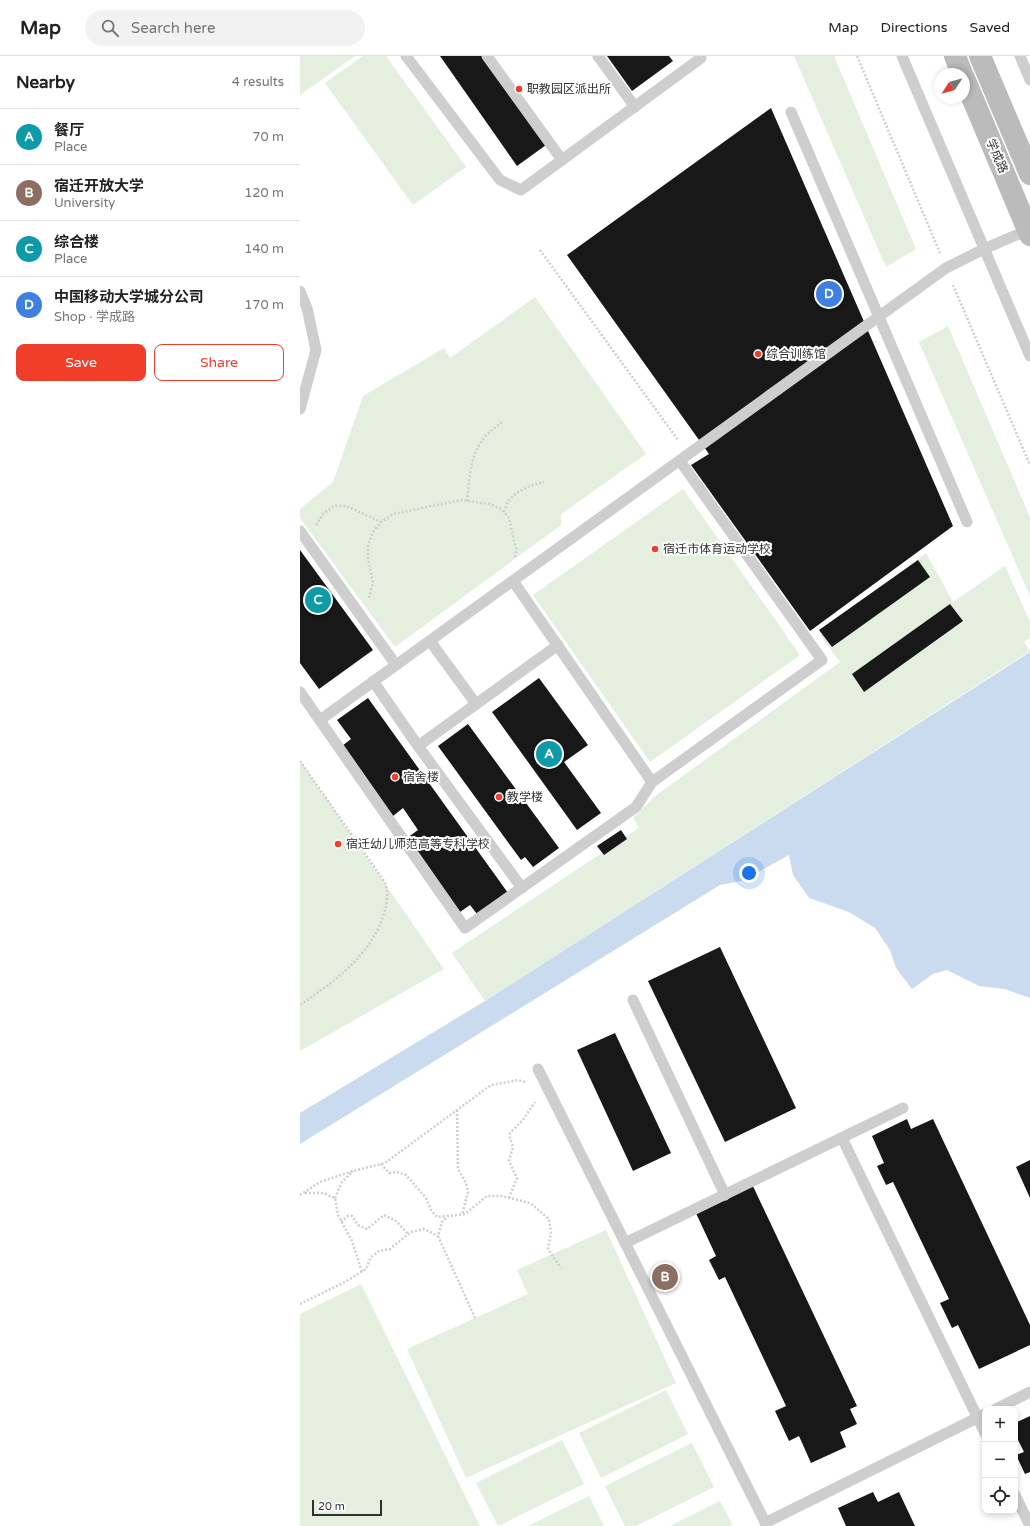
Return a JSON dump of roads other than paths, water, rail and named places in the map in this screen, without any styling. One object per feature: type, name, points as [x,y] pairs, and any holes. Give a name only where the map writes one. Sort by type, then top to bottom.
[{"type":"main road","points":[[955,56],[960,68]]},
{"type":"main road","name":"学成路","points":[[980,56],[1030,174]]},
{"type":"main road","name":"学成路","points":[[970,92],[1029,232]]},
{"type":"lane","points":[[406,56],[500,180],[521,190],[701,58],[700,56]]},
{"type":"lane","points":[[487,56],[562,160]]},
{"type":"lane","points":[[598,56],[635,107]]},
{"type":"lane","points":[[902,56],[1030,356]]},
{"type":"lane","points":[[1020,56],[1030,80]]},
{"type":"lane","points":[[791,112],[967,522]]},
{"type":"lane","points":[[320,720],[946,268],[984,249],[1029,232]]},
{"type":"lane","points":[[300,291],[307,308],[316,350],[300,409]]},
{"type":"lane","points":[[300,692],[465,928],[636,807],[652,782],[822,660],[684,458]]},
{"type":"lane","points":[[301,532],[396,665]]},
{"type":"lane","points":[[513,581],[652,782]]},
{"type":"lane","points":[[430,641],[476,704]]},
{"type":"lane","points":[[418,746],[558,645]]},
{"type":"lane","points":[[374,681],[418,746],[522,888]]},
{"type":"lane","points":[[632,1000],[725,1195]]},
{"type":"lane","points":[[538,1069],[766,1524],[981,1416],[842,1138]]},
{"type":"lane","points":[[625,1243],[902,1108]]},
{"type":"lane","points":[[1002,1406],[1030,1392]]},
{"type":"lane","points":[[1018,1501],[1030,1526]]},
{"type":"water","points":[[1030,652],[1030,998],[1005,989],[979,986],[947,970],[933,974],[912,989],[896,968],[890,950],[875,928],[849,912],[809,898],[793,875],[789,855],[742,881],[720,885],[300,1144],[300,1113],[485,1001]]},
{"type":"place","name":"职教园区派出所","points":[[519,89]]},
{"type":"place","name":"中国移动大学城分公司","points":[[829,294]]},
{"type":"place","name":"综合训练馆","points":[[758,354]]},
{"type":"place","name":"宿迁市体育运动学校","points":[[655,549]]},
{"type":"place","name":"综合楼","points":[[318,600]]},
{"type":"place","name":"餐厅","points":[[549,754]]},
{"type":"place","name":"宿舍楼","points":[[395,777]]},
{"type":"place","name":"教学楼","points":[[499,797]]},
{"type":"place","name":"宿迁幼儿师范高等专科学校","points":[[338,844]]},
{"type":"place","name":"宿迁开放大学","points":[[665,1277]]}]
